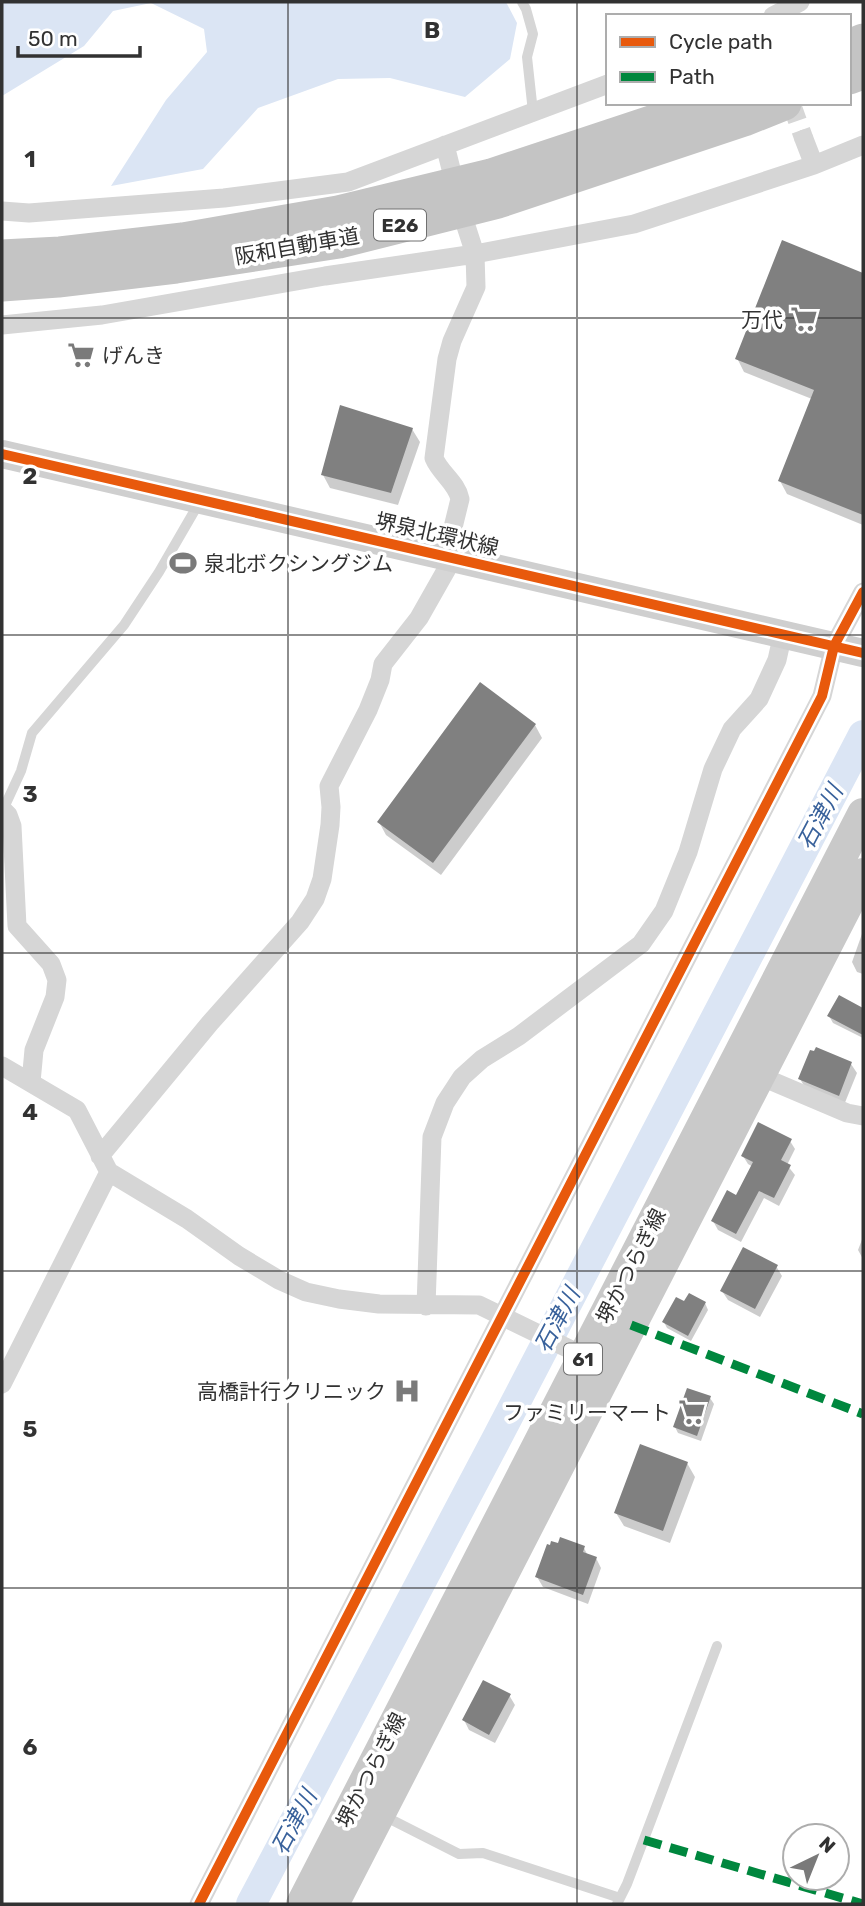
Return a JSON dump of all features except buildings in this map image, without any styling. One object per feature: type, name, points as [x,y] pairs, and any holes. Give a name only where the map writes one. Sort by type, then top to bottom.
[{"type":"highway","name":"阪和自動車道","points":[[2,257],[60,254],[183,240],[338,214],[491,176],[705,105]]},
{"type":"highway","name":"阪和自動車道","points":[[2,284],[176,266],[339,241],[498,201],[779,105]]},
{"type":"main road","name":"堺泉北環状線","points":[[2,454],[850,650]]},
{"type":"main road","name":"堺かつらぎ線","points":[[302,1904],[587,1357],[863,814]]},
{"type":"main road","name":"堺かつらぎ線","points":[[333,1904],[380,1812],[587,1357],[760,1076],[863,874]]},
{"type":"street","points":[[777,14],[800,2]]},
{"type":"street","points":[[2,211],[29,213],[224,198],[348,182],[606,86]]},
{"type":"street","points":[[804,139],[814,165]]},
{"type":"street","points":[[445,145],[451,169]]},
{"type":"street","points":[[2,325],[103,315],[325,276],[474,254],[634,224],[814,165],[863,145]]},
{"type":"street","points":[[2,1384],[104,1164],[210,1023],[300,922],[315,899],[322,879],[330,825],[329,786],[368,710],[380,680],[383,664],[419,618],[450,557],[460,499],[459,493],[437,466],[434,458],[447,359],[476,287],[474,254],[466,226]]},
{"type":"street","points":[[199,1904],[822,696],[850,650],[863,592]]},
{"type":"street","points":[[426,1306],[432,1137],[445,1103],[462,1077],[482,1059],[519,1036],[641,944],[664,911],[688,852],[713,769],[732,729],[759,699],[777,660],[783,633]]},
{"type":"street","points":[[2,809],[8,815],[12,826],[17,926],[51,964],[57,979],[55,997],[34,1049],[30,1082]]},
{"type":"street","points":[[2,1066],[77,1110],[104,1164],[279,1280],[306,1292],[338,1299],[426,1306],[479,1305],[587,1357]]},
{"type":"street","points":[[760,1076],[847,1113],[863,1116]]},
{"type":"lane","points":[[522,2],[533,34],[527,57],[533,112]]},
{"type":"lane","points":[[2,809],[21,771],[32,733],[124,625],[201,500]]},
{"type":"lane","points":[[380,1812],[459,1854],[483,1853],[618,1901],[627,1884],[717,1646]]},
{"type":"water","points":[[2,2],[506,2],[517,23],[510,59],[465,97],[390,78],[338,79],[258,108],[203,169],[111,186],[166,100],[207,52],[204,29],[151,3],[113,11],[84,46],[2,96]]},
{"type":"waterway","name":"石津川","points":[[251,1904],[863,735]]},
{"type":"tunnel","points":[[792,105],[804,139]]},
{"type":"marked path","points":[[631,1325],[863,1414]]},
{"type":"marked path","points":[[644,1840],[863,1904]]},
{"type":"cycle path","points":[[2,454],[863,653]]},
{"type":"cycle path","points":[[199,1904],[822,696],[834,646],[863,592]]},
{"type":"place","name":"万代","points":[[804,319]]},
{"type":"place","name":"げんき","points":[[81,355]]},
{"type":"place","name":"泉北ボクシングジム","points":[[183,563]]},
{"type":"place","name":"高橋計行クリニック","points":[[407,1391]]},
{"type":"place","name":"ファミリーマート","points":[[692,1412]]}]
